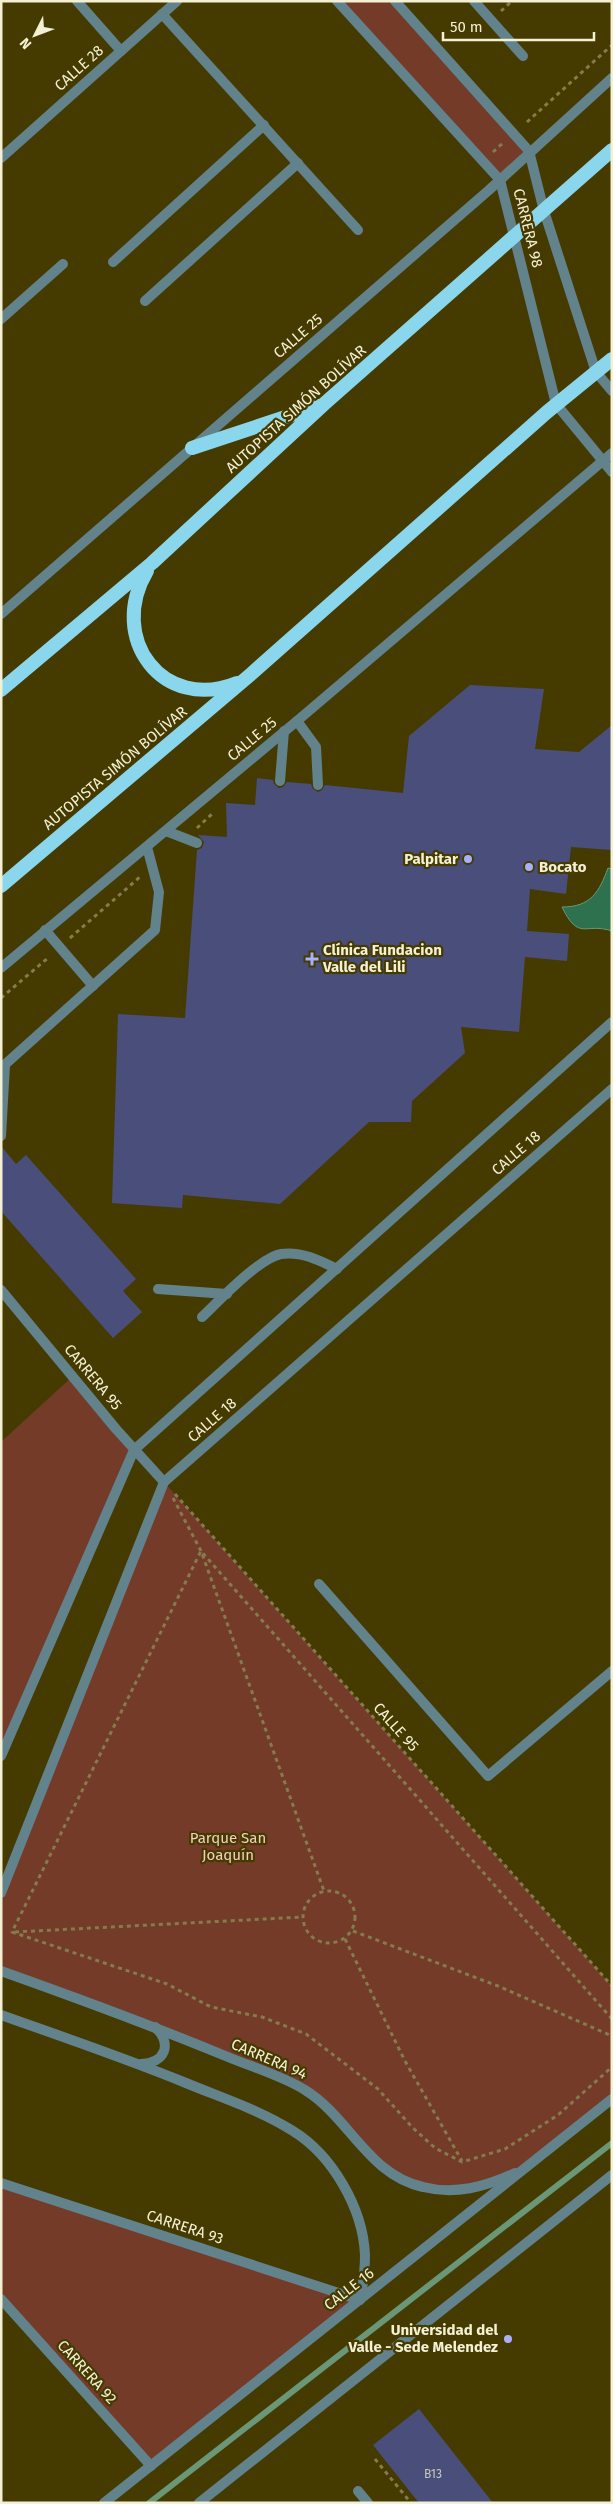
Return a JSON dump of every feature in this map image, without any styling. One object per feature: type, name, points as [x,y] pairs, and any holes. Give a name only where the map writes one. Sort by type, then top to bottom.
[{"type":"highway","name":"AUTOPISTA SIMÓN BOLÍVAR","points":[[1,690],[152,563],[324,404],[515,238],[612,150]]},
{"type":"highway","name":"AUTOPISTA SIMÓN BOLÍVAR","points":[[1,886],[250,674],[556,404],[612,359]]},
{"type":"highway","points":[[192,448],[324,404]]},
{"type":"highway","points":[[152,563],[138,585],[133,605],[132,626],[136,640],[150,664],[171,681],[198,690],[226,687],[250,674]]},
{"type":"street","points":[[76,1],[122,51]]},
{"type":"street","name":"CALLE 28","points":[[1,158],[177,1]]},
{"type":"street","name":"CARRERA 98","points":[[337,1],[500,180],[556,404],[612,472]]},
{"type":"street","name":"CARRERA 98","points":[[395,1],[529,152],[544,211],[596,372],[612,391]]},
{"type":"street","points":[[474,1],[523,56]]},
{"type":"street","points":[[162,14],[358,230]]},
{"type":"street","name":"CALLE 25","points":[[1,614],[500,180],[612,78]]},
{"type":"street","points":[[113,262],[264,125]]},
{"type":"street","points":[[145,300],[298,163]]},
{"type":"street","points":[[1,319],[63,264]]},
{"type":"street","name":"CALLE 25","points":[[1,968],[148,847],[612,453]]},
{"type":"street","points":[[297,721],[316,748],[318,785]]},
{"type":"street","points":[[280,781],[284,730]]},
{"type":"street","points":[[166,831],[197,843]]},
{"type":"street","points":[[1,1136],[3,1066],[155,930],[159,892],[148,847]]},
{"type":"street","points":[[45,930],[92,986]]},
{"type":"street","name":"CALLE 18","points":[[1,1756],[134,1450],[612,1022]]},
{"type":"street","name":"CALLE 18","points":[[1,1893],[164,1482],[611,1090]]},
{"type":"street","points":[[202,1317],[260,1265],[281,1254],[312,1257],[336,1269]]},
{"type":"street","points":[[158,1289],[227,1294]]},
{"type":"street","name":"CARRERA 95","points":[[1,1290],[134,1450],[164,1482]]},
{"type":"street","points":[[319,1584],[488,1776],[612,1671]]},
{"type":"street","name":"CARRERA 94","points":[[1,1971],[154,2026],[305,2090],[326,2107],[368,2154],[393,2176],[422,2187],[453,2191],[477,2188],[498,2182],[529,2166]]},
{"type":"street","points":[[1,2015],[140,2064],[261,2114],[294,2132],[323,2157],[345,2188],[358,2218],[365,2253],[360,2300]]},
{"type":"street","points":[[140,2064],[152,2063],[161,2056],[165,2045],[162,2034],[154,2026]]},
{"type":"street","name":"CALLE 16","points":[[104,2503],[612,2098]]},
{"type":"street","points":[[198,2503],[612,2175]]},
{"type":"street","name":"CARRERA 93","points":[[1,2183],[360,2300]]},
{"type":"street","name":"CARRERA 92","points":[[1,2299],[151,2466]]},
{"type":"street","points":[[358,2491],[368,2503]]},
{"type":"path","points":[[527,122],[612,45]]},
{"type":"path","points":[[490,154],[510,137]]},
{"type":"path","points":[[164,1482],[201,1551],[324,1891]]},
{"type":"path","name":"CALLE 95","points":[[164,1482],[612,1986]]},
{"type":"path","points":[[12,1932],[201,1551]]},
{"type":"path","points":[[201,1551],[612,2019]]},
{"type":"path","points":[[324,1891],[342,1894],[350,1900],[356,1918],[353,1931],[337,1943],[318,1941],[310,1935],[303,1917],[304,1908],[309,1900],[324,1891]]},
{"type":"path","points":[[12,1932],[303,1917]]},
{"type":"path","points":[[353,1931],[498,1986],[612,2036]]},
{"type":"path","points":[[12,1932],[167,1984],[212,2007],[262,2017],[306,2034],[378,2089],[412,2127],[436,2148],[462,2162],[505,2150],[558,2115],[612,2067]]},
{"type":"path","points":[[345,1938],[405,2061],[462,2162]]},
{"type":"path","points":[[375,2459],[411,2503]]},
{"type":"green space","points":[[337,1],[395,1],[529,151],[500,180]]},
{"type":"green space","points":[[73,1376],[134,1450],[1,1756],[1,1442]]},
{"type":"green space","name":"Parque San Joaquín","points":[[164,1482],[612,1986],[612,2099],[529,2166],[453,2191],[393,2176],[305,2090],[1,1971],[1,1893]]},
{"type":"green space","points":[[1,2183],[360,2300],[151,2466],[1,2299]]},
{"type":"shaded area","points":[[608,868],[612,869],[612,931],[578,928],[568,918],[562,907],[587,901],[597,891]]},
{"type":"building","points":[[470,685],[544,689],[535,749],[579,752],[612,725],[612,850],[571,847],[566,894],[530,889],[527,931],[569,934],[567,961],[525,957],[519,1032],[461,1027],[465,1053],[412,1101],[411,1122],[369,1122],[280,1204],[183,1195],[182,1208],[112,1203],[118,1014],[185,1018],[197,850],[202,848],[204,842],[198,835],[227,837],[226,803],[255,805],[257,778],[273,780],[274,784],[279,788],[283,787],[287,782],[311,784],[313,789],[318,792],[325,785],[403,793],[409,736]]},
{"type":"building","points":[[1,1146],[16,1164],[26,1155],[136,1279],[123,1291],[142,1312],[113,1338],[1,1211]]},
{"type":"building","points":[[419,2409],[493,2503],[419,2503],[373,2445]]},
{"type":"waterway","points":[[149,2503],[612,2143]]},
{"type":"place","name":"Palpitar","points":[[468,859]]},
{"type":"place","name":"Bocato","points":[[529,867]]},
{"type":"place","name":"Clínica Fundacion Valle del Lili","points":[[312,959]]},
{"type":"place","name":"Universidad del Valle - Sede Melendez","points":[[508,2339]]}]
